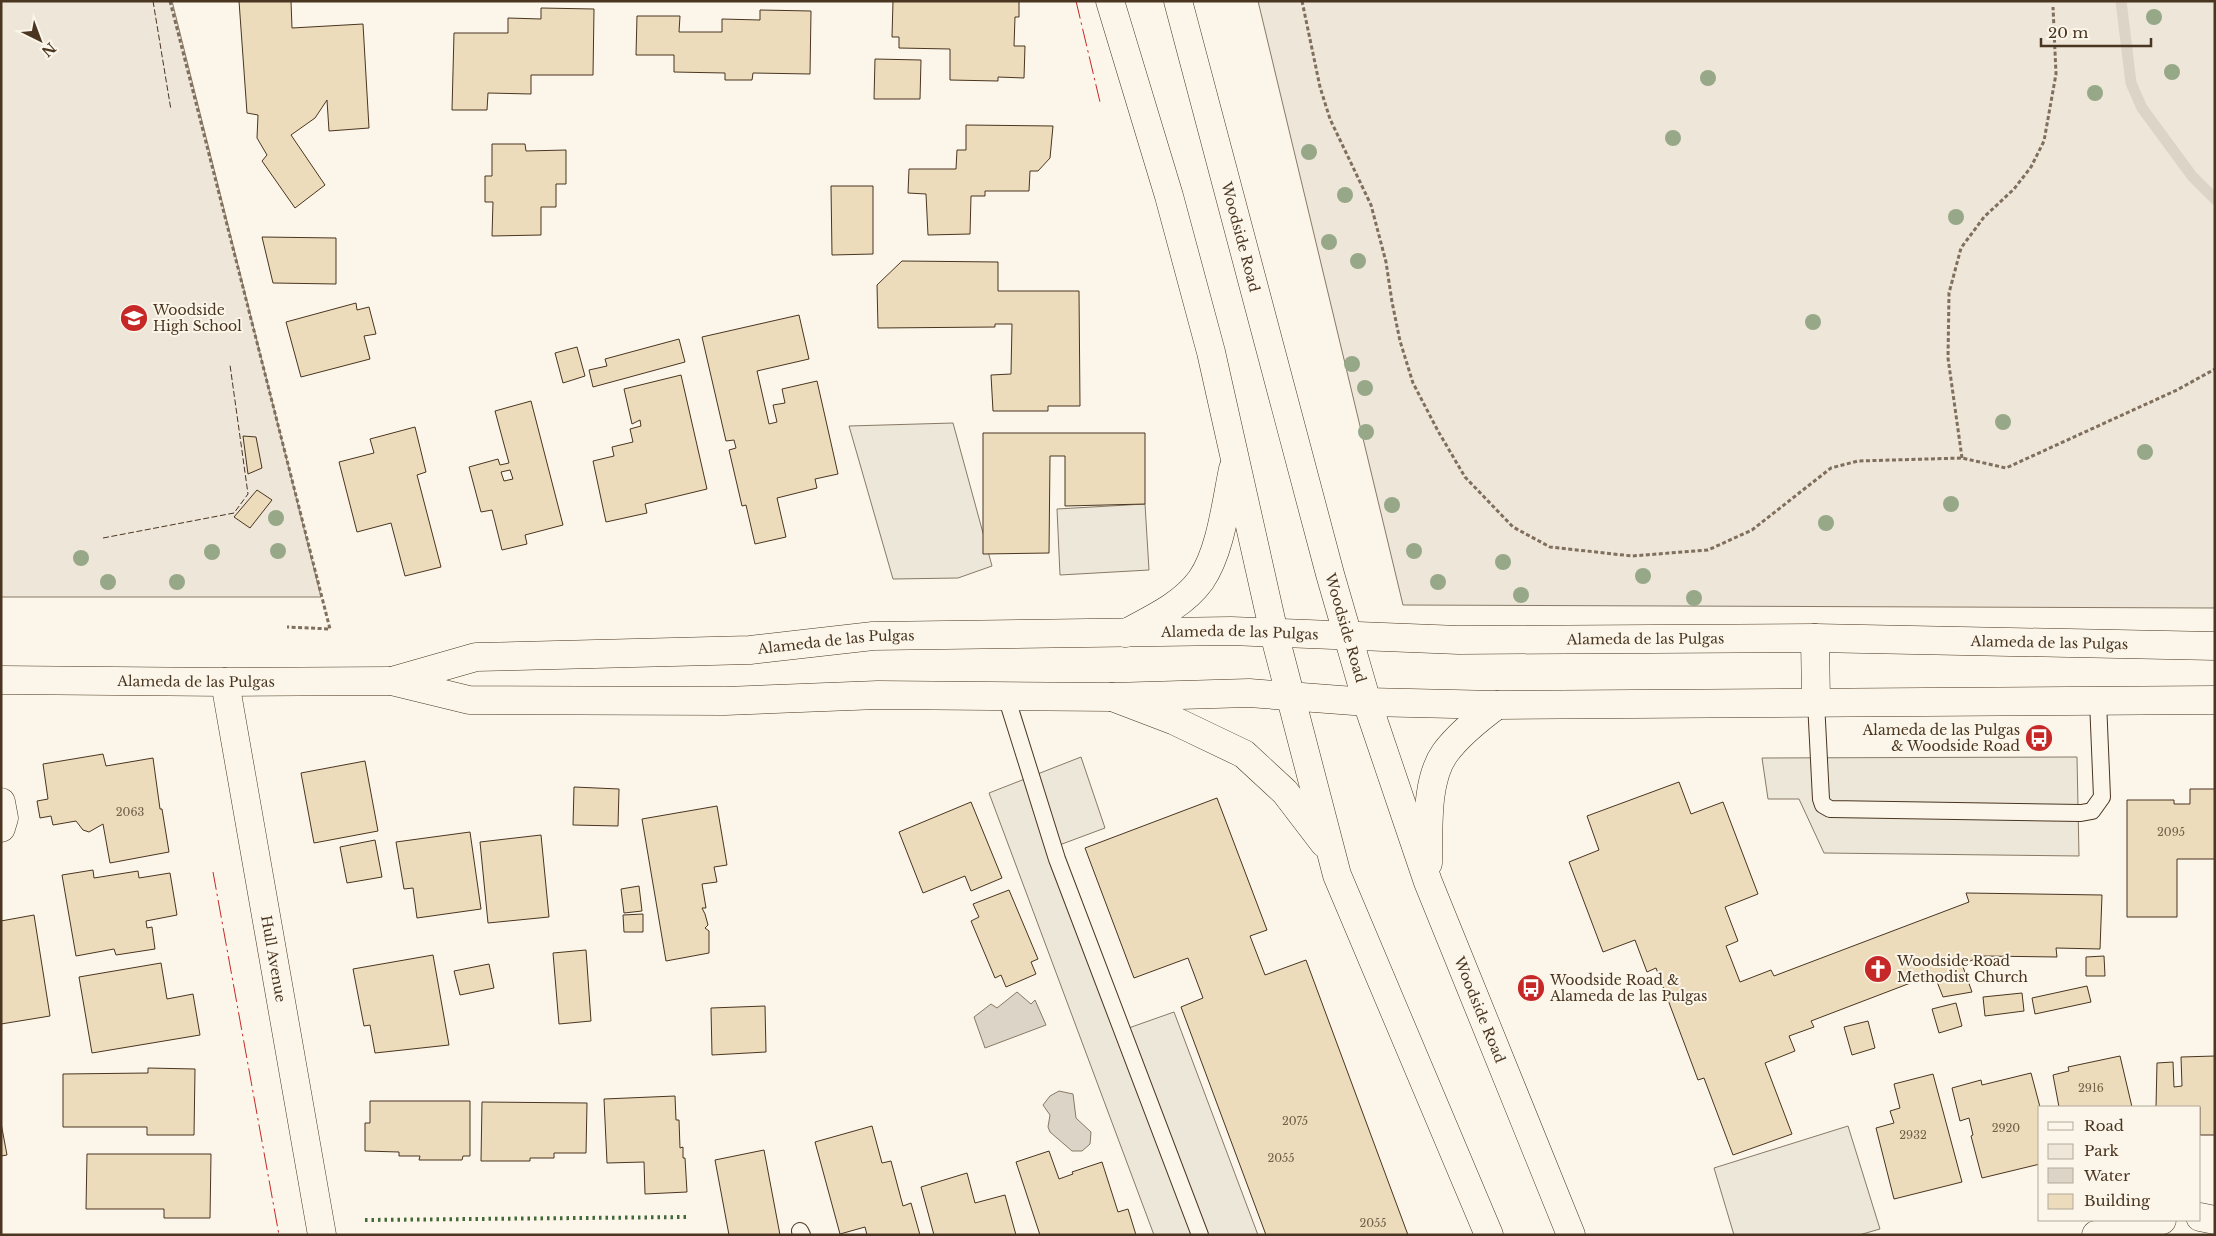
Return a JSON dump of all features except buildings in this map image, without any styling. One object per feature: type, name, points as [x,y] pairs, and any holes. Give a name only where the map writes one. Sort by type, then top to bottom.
[{"type":"main road","points":[[1110,1],[1169,196],[1209,342],[1289,698],[1337,875],[1490,1235]]},
{"type":"main road","name":"Woodside Road","points":[[1178,1],[1347,635],[1367,702],[1428,882],[1571,1235]]},
{"type":"main road","points":[[1126,633],[1172,608],[1201,580],[1214,552],[1235,460]]},
{"type":"main road","name":"Alameda de las Pulgas","points":[[391,681],[476,657],[750,650],[873,636],[1231,631],[1459,640],[1815,638],[2215,646]]},
{"type":"main road","points":[[1815,638],[1816,702]]},
{"type":"main road","name":"Alameda de las Pulgas","points":[[1,680],[391,681],[469,700],[725,701],[878,695],[1112,697],[1249,693],[1289,698],[1367,702],[1496,705],[2215,700]]},
{"type":"main road","name":"Hull Avenue","points":[[225,682],[322,1235]]},
{"type":"main road","points":[[1112,697],[1176,721],[1244,754],[1285,792],[1331,853]]},
{"type":"main road","points":[[1428,882],[1429,808],[1433,780],[1444,754],[1471,725],[1496,705]]},
{"type":"main road","points":[[1,802],[4,818],[1,828]]},
{"type":"main road","points":[[2201,1217],[2215,1220]]},
{"type":"main road","points":[[2096,1235],[2158,1221]]},
{"type":"lane","points":[[1006,696],[1057,859],[1200,1235]]},
{"type":"lane","points":[[1816,702],[1821,799],[1823,805],[1830,810],[2081,814],[2092,811],[2102,797],[2098,700]]},
{"type":"path","points":[[170,1],[330,629],[287,627]]},
{"type":"path","points":[[1302,1],[1320,87],[1330,119],[1371,205],[1386,262],[1400,341],[1413,383],[1438,432],[1465,477],[1513,527],[1550,547],[1632,556],[1708,550],[1752,530],[1830,468],[1858,461],[1962,458],[2006,468],[2177,390],[2215,369]]},
{"type":"path","points":[[1962,458],[1948,358],[1948,293],[1961,248],[1984,217],[2014,189],[2031,166],[2044,141],[2056,74],[2053,7]]},
{"type":"green space","name":"Woodside High School","points":[[1,1],[172,1],[321,597],[1,597]]},
{"type":"green space","points":[[1258,1],[2215,1],[2215,608],[1403,605]]},
{"type":"shaded area","points":[[953,423],[992,566],[958,578],[893,579],[849,426]]},
{"type":"shaded area","points":[[1145,504],[1149,570],[1060,575],[1057,509]]},
{"type":"shaded area","points":[[1081,757],[1105,828],[1054,847],[1123,1030],[1174,1012],[1258,1235],[1154,1235],[989,793]]},
{"type":"shaded area","points":[[2077,757],[2079,856],[1824,853],[1799,799],[1768,799],[1762,758]]},
{"type":"shaded area","points":[[1848,1126],[1880,1229],[1859,1235],[1734,1235],[1714,1168]]},
{"type":"water","points":[[1017,992],[1031,1004],[1035,1000],[1046,1025],[985,1048],[974,1017],[991,1004],[997,1008]]},
{"type":"water","points":[[1059,1091],[1073,1094],[1076,1118],[1091,1132],[1090,1144],[1082,1151],[1072,1151],[1050,1132],[1048,1127],[1050,1115],[1043,1105],[1050,1096]]},
{"type":"waterway","points":[[2121,1],[2131,83],[2142,108],[2192,176],[2215,199]]},
{"type":"hedge","points":[[365,1220],[689,1217]]},
{"type":"fence","points":[[153,1],[171,110]]},
{"type":"fence","points":[[103,538],[234,513],[248,494],[230,365]]},
{"type":"power","points":[[1076,1],[1100,102]]},
{"type":"power","points":[[213,872],[279,1235]]},
{"type":"place","name":"Woodside High School","points":[[134,318]]},
{"type":"place","name":"Alameda de las Pulgas & Woodside Road","points":[[2039,738]]},
{"type":"place","name":"Woodside Road Methodist Church","points":[[1878,969]]},
{"type":"place","name":"Woodside Road & Alameda de las Pulgas","points":[[1531,988]]}]
